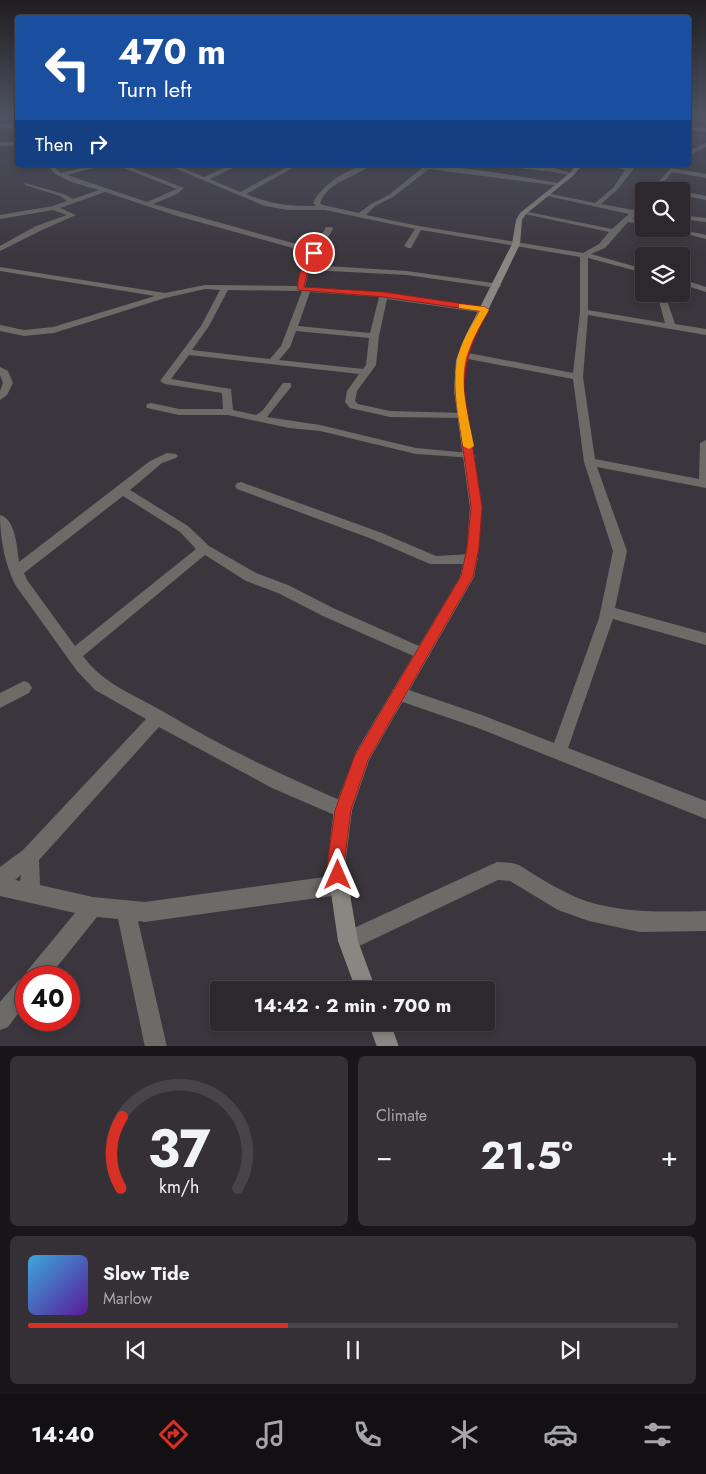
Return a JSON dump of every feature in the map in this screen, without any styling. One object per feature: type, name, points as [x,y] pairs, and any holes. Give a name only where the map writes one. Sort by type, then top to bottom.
[{"type":"street","points":[[52,167],[53,170],[60,175],[179,215],[315,252]]},
{"type":"street","points":[[60,175],[91,167]]},
{"type":"street","points":[[125,167],[181,188],[177,192],[154,199],[150,202],[150,205]]},
{"type":"street","points":[[175,167],[267,206],[327,208]]},
{"type":"street","points":[[205,179],[232,167]]},
{"type":"street","points":[[242,194],[291,167]]},
{"type":"street","points":[[365,167],[324,191],[316,204],[419,228],[584,256],[635,269]]},
{"type":"street","points":[[361,215],[373,205],[392,196],[426,167],[504,176],[558,185]]},
{"type":"street","points":[[520,167],[575,170]]},
{"type":"street","points":[[596,205],[615,189],[632,167]]},
{"type":"street","points":[[363,981],[348,941],[336,865],[343,810],[362,757],[467,577],[471,559],[476,507],[459,390],[463,356],[471,335],[497,286],[516,244],[519,220],[524,213],[575,170]]},
{"type":"street","points":[[660,182],[671,170],[706,176]]},
{"type":"street","points":[[27,184],[62,195],[71,201]]},
{"type":"street","points":[[0,217],[54,208],[105,190]]},
{"type":"street","points":[[546,195],[596,205],[635,208]]},
{"type":"street","points":[[690,195],[706,198]]},
{"type":"street","points":[[288,208],[304,201]]},
{"type":"street","points":[[1,247],[39,228],[73,216],[54,208]]},
{"type":"street","points":[[524,213],[614,231]]},
{"type":"street","points":[[584,256],[602,246],[614,231],[635,213]]},
{"type":"street","points":[[690,218],[706,220]]},
{"type":"street","points":[[627,220],[635,221]]},
{"type":"street","points":[[408,246],[419,228]]},
{"type":"street","points":[[272,362],[285,347],[292,328],[303,289],[306,267],[329,229]]},
{"type":"street","points":[[690,233],[706,237]]},
{"type":"street","points":[[584,256],[584,312],[578,377],[590,462],[620,551],[604,627]]},
{"type":"street","points":[[306,267],[407,273],[497,286]]},
{"type":"street","points":[[0,269],[57,279],[118,286],[166,296]]},
{"type":"street","points":[[690,284],[706,290]]},
{"type":"street","points":[[226,287],[212,308],[205,326],[165,380],[226,391],[228,412]]},
{"type":"street","points":[[0,328],[24,333],[54,330],[193,288],[303,289],[384,294],[485,310]]},
{"type":"street","points":[[384,294],[374,336],[371,365],[358,381],[350,396],[350,402],[354,406],[390,414],[464,416]]},
{"type":"street","points":[[663,302],[666,318],[672,327]]},
{"type":"street","points":[[584,312],[706,332]]},
{"type":"street","points":[[292,328],[374,336]]},
{"type":"street","points":[[185,352],[366,372]]},
{"type":"street","points":[[463,356],[578,377]]},
{"type":"street","points":[[0,370],[8,377],[10,383],[0,397]]},
{"type":"street","points":[[265,417],[286,385]]},
{"type":"street","points":[[151,406],[179,412],[228,412],[265,417],[289,425],[320,428],[416,451],[470,456]]},
{"type":"street","points":[[590,462],[706,484],[706,443]]},
{"type":"street","points":[[16,572],[123,491],[158,461],[167,456],[172,456]]},
{"type":"street","points":[[241,486],[378,536],[435,561],[471,559]]},
{"type":"street","points":[[123,491],[162,514],[184,530],[204,549],[251,578],[283,589],[328,612],[423,654]]},
{"type":"street","points":[[0,519],[6,527],[12,563],[21,582],[74,655],[100,685],[204,744],[278,782],[343,810]]},
{"type":"street","points":[[74,655],[204,549]]},
{"type":"street","points":[[560,752],[608,612],[706,639]]},
{"type":"street","points":[[0,701],[24,688]]},
{"type":"street","points":[[400,694],[482,722],[706,810]]},
{"type":"street","points":[[0,879],[30,857],[158,717]]},
{"type":"street","points":[[30,857],[30,892]]},
{"type":"street","points":[[348,941],[496,871],[512,872],[565,903],[589,911],[640,922],[706,921]]},
{"type":"street","points":[[0,886],[93,907],[145,912],[339,884]]},
{"type":"street","points":[[44,966],[93,907]]},
{"type":"street","points":[[126,910],[156,1046]]},
{"type":"street","points":[[0,1019],[15,1001]]},
{"type":"street","points":[[382,1031],[388,1046]]},
{"type":"slow traffic","points":[[462,306],[485,310],[471,335],[461,360],[459,390],[469,446]]},
{"type":"route","points":[[314,253],[305,270],[300,289],[384,294],[485,310],[471,335],[461,360],[460,373],[459,390],[476,507],[473,548],[467,577],[362,757],[343,810],[336,865],[338,875]]}]
